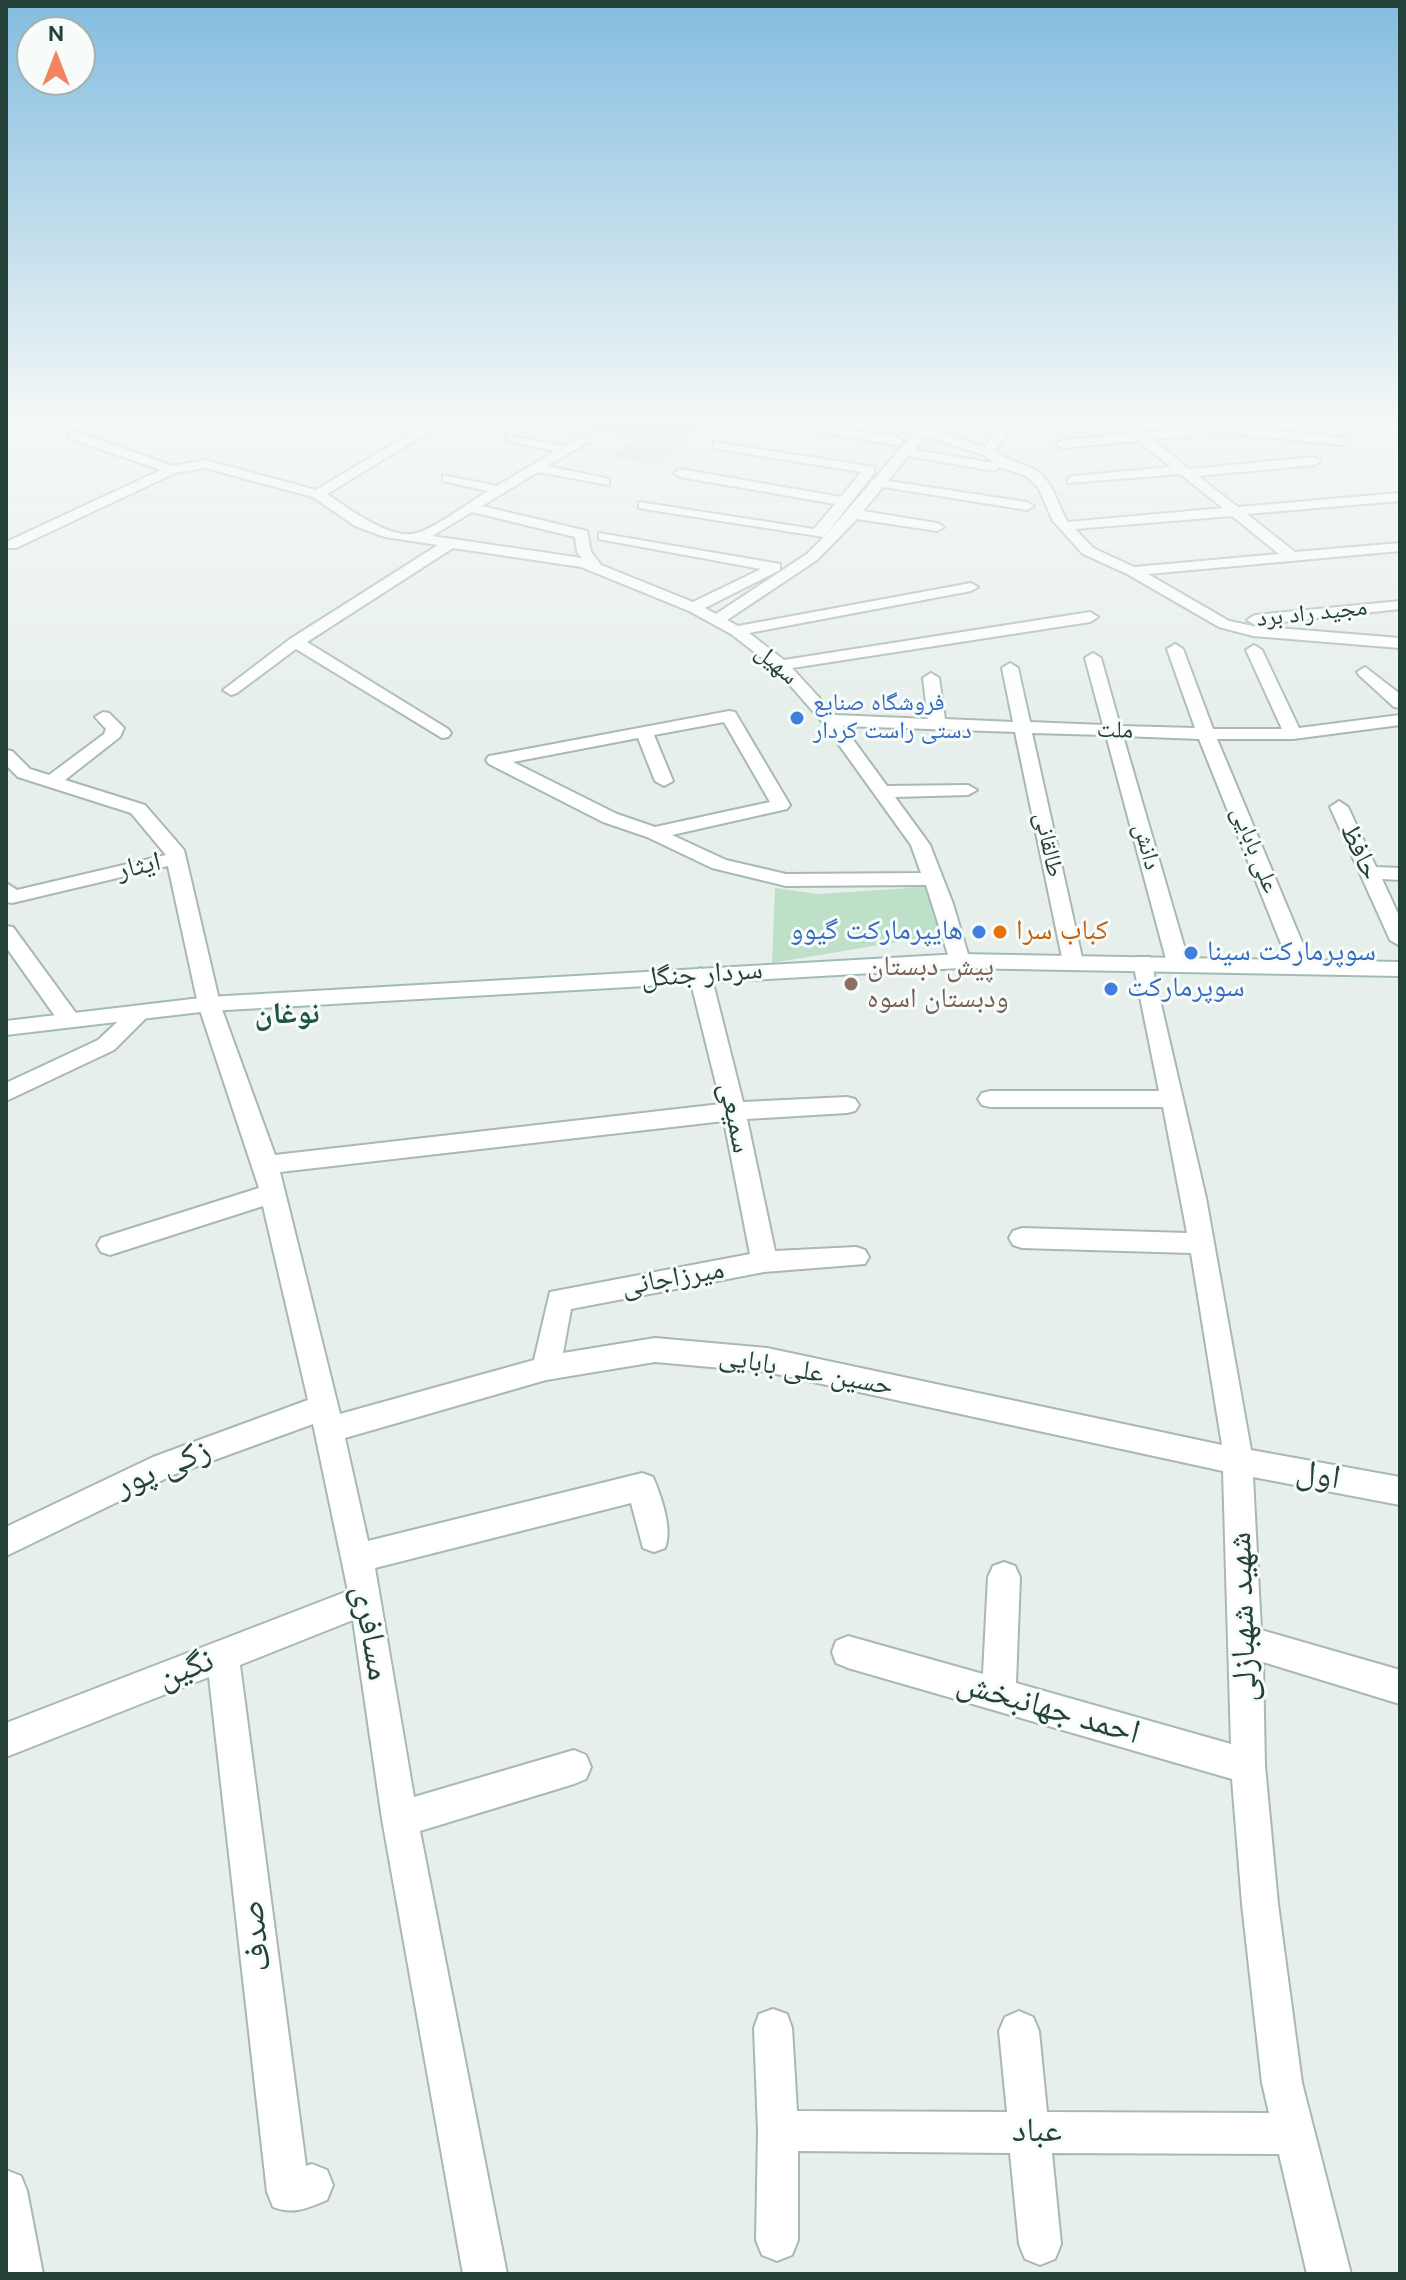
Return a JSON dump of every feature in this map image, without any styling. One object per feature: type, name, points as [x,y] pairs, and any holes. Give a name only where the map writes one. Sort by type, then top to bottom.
[{"type":"street","points":[[11,545],[57,523]]},
{"type":"street","name":"سهیل","points":[[361,523],[390,534],[545,554],[595,566],[718,619],[736,631],[781,665],[830,720],[920,845],[960,961]]},
{"type":"street","points":[[419,538],[443,523]]},
{"type":"street","points":[[538,523],[582,534],[584,552],[595,566]]},
{"type":"street","points":[[755,523],[819,534]]},
{"type":"street","points":[[694,608],[797,553],[826,523]]},
{"type":"street","points":[[718,619],[812,557],[845,523]]},
{"type":"street","points":[[914,523],[937,527]]},
{"type":"street","points":[[1065,526],[1094,523]]},
{"type":"street","points":[[1250,523],[1291,556]]},
{"type":"street","points":[[1065,526],[1088,551],[1132,571],[1224,624],[1253,631],[1400,643]]},
{"type":"street","points":[[604,536],[775,567]]},
{"type":"street","points":[[231,690],[296,642],[451,543]]},
{"type":"street","points":[[1132,571],[1400,547]]},
{"type":"street","points":[[736,631],[971,587]]},
{"type":"street","name":"مجید راد برد","points":[[1224,624],[1400,605]]},
{"type":"street","points":[[781,665],[1090,617]]},
{"type":"street","points":[[296,642],[442,733]]},
{"type":"street","name":"علی بابایی","points":[[1175,649],[1206,734],[1301,966]]},
{"type":"street","points":[[1254,650],[1293,734]]},
{"type":"street","name":"دانش","points":[[1093,658],[1178,963]]},
{"type":"street","name":"طالقانی","points":[[1010,668],[1073,962]]},
{"type":"street","points":[[1365,672],[1400,703]]},
{"type":"street","points":[[931,678],[937,722]]},
{"type":"street","points":[[654,833],[781,805],[729,716],[495,760],[610,818],[654,833],[719,864],[786,880],[933,879]]},
{"type":"street","points":[[51,782],[111,737],[115,728],[103,717]]},
{"type":"street","name":"ملت","points":[[830,720],[1206,734],[1293,734],[1400,720]]},
{"type":"street","points":[[645,733],[664,781]]},
{"type":"street","points":[[6,755],[24,773],[138,809],[174,850],[176,858]]},
{"type":"street","points":[[882,792],[968,790]]},
{"type":"street","name":"حافظ","points":[[1339,807],[1400,940]]},
{"type":"street","name":"ایثار","points":[[6,889],[12,897],[176,858],[209,1004]]},
{"type":"street","points":[[1369,872],[1400,874]]},
{"type":"street","points":[[6,932],[70,1021]]},
{"type":"street","name":"سردار جنگل","points":[[6,1028],[209,1004],[960,961],[1400,969]]},
{"type":"street","name":"شهید شهبازلی","points":[[1143,962],[1222,1354],[1237,1461],[1246,1641],[1248,1766],[1260,1904],[1280,2068],[1329,2274]]},
{"type":"street","name":"سمیعی","points":[[700,975],[734,1111],[764,1262]]},
{"type":"street","name":"مسافری","points":[[209,1004],[270,1179],[327,1419],[366,1600],[400,1819],[485,2274]]},
{"type":"street","points":[[6,1093],[106,1045],[139,1014]]},
{"type":"street","points":[[990,1099],[1173,1099]]},
{"type":"street","points":[[110,1245],[270,1179],[734,1111],[847,1105]]},
{"type":"street","points":[[1022,1238],[1202,1243]]},
{"type":"street","name":"میرزاجانی","points":[[546,1368],[559,1300],[764,1262],[856,1257]]},
{"type":"street","name":"حسین علی بابایی","points":[[327,1419],[546,1368],[655,1350],[767,1360],[1237,1461]]},
{"type":"street","name":"زکی پور","points":[[6,1542],[163,1466],[327,1419]]},
{"type":"street","name":"اول","points":[[1237,1461],[1400,1491]]},
{"type":"street","points":[[357,1558],[642,1487],[654,1538]]},
{"type":"street","points":[[999,1695],[1004,1577]]},
{"type":"street","name":"نگین","points":[[6,1740],[366,1600]]},
{"type":"street","points":[[1246,1641],[1400,1687]]},
{"type":"street","name":"احمد جهانبخش","points":[[848,1652],[1248,1766]]},
{"type":"street","name":"صدف","points":[[223,1656],[288,2192],[312,2185]]},
{"type":"street","points":[[400,1819],[574,1767]]},
{"type":"street","points":[[773,2028],[778,2131],[777,2240]]},
{"type":"street","points":[[1019,2031],[1040,2244]]},
{"type":"street","name":"عباد","points":[[778,2131],[1295,2134]]},
{"type":"street","points":[[6,2191],[21,2274]]},
{"type":"green space","points":[[926,887],[943,904],[951,933],[772,963],[775,888],[818,894]]},
{"type":"place","name":"فروشگاه صنایع دستی راست کردار","points":[[797,718]]},
{"type":"place","name":"هایپرمارکت گیوو","points":[[979,932]]},
{"type":"place","name":"کباب سرا","points":[[1000,932]]},
{"type":"place","name":"سوپرمارکت سینا","points":[[1191,953]]},
{"type":"place","name":"پیش دبستان ودبستان اسوه","points":[[851,984]]},
{"type":"place","name":"سوپرمارکت","points":[[1111,989]]},
{"type":"district","name":"نوغان","points":[[287,1015]]}]
